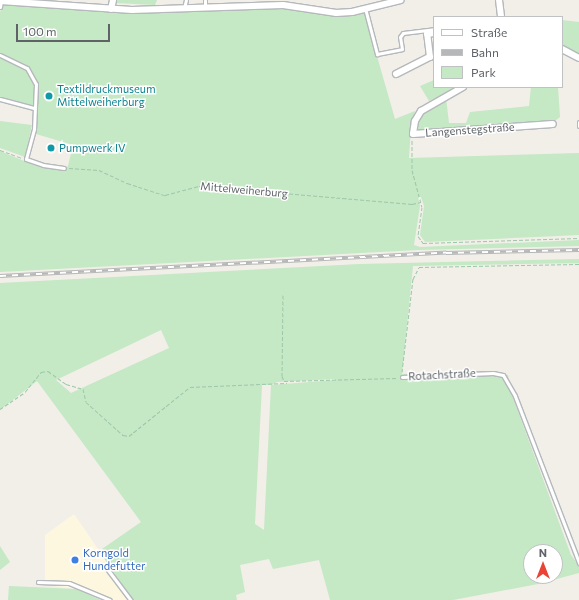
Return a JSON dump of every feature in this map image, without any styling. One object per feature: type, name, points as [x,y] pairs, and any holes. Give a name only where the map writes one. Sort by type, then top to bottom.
[{"type":"street","points":[[111,9],[113,0]]},
{"type":"street","points":[[0,3],[111,9],[184,9],[284,2],[322,12],[352,12],[380,2],[400,0]]},
{"type":"street","points":[[499,0],[501,16]]},
{"type":"street","points":[[396,74],[430,57],[427,34],[433,34]]},
{"type":"street","points":[[563,49],[579,58]]},
{"type":"street","name":"Langenstegstraße","points":[[461,88],[421,111],[415,121],[413,134],[553,124]]},
{"type":"lane","points":[[184,9],[186,0]]},
{"type":"lane","points":[[205,0],[205,8]]},
{"type":"lane","points":[[365,8],[377,54],[402,49],[400,37],[404,33],[433,29]]},
{"type":"lane","points":[[0,55],[27,68],[34,77],[34,129],[26,159],[64,168]]},
{"type":"lane","points":[[0,99],[34,108]]},
{"type":"lane","name":"Rotachstraße","points":[[402,377],[493,373],[503,375],[515,396],[579,563]]},
{"type":"lane","points":[[108,570],[131,600]]},
{"type":"lane","points":[[38,582],[69,583],[110,600]]},
{"type":"path","points":[[413,134],[412,170],[421,202],[418,236],[426,244],[579,238]]},
{"type":"path","points":[[0,150],[26,159]]},
{"type":"path","name":"Mittelweiherburg","points":[[64,168],[99,170],[127,183],[166,195],[199,186],[412,204],[421,202]]},
{"type":"path","name":"Rotachstraße","points":[[402,377],[413,279],[419,267],[579,264]]},
{"type":"path","points":[[283,295],[282,376],[289,382]]},
{"type":"path","points":[[0,409],[25,392],[39,375],[48,370],[66,384],[82,389],[86,402],[123,435],[129,436],[190,387],[402,377]]},
{"type":"shaded area","name":"Korngold Hundefutter","points":[[74,514],[133,600],[101,600],[76,589],[45,585],[45,535]]},
{"type":"green space","points":[[116,0],[157,0],[155,5],[115,3]]},
{"type":"green space","points":[[3,5],[153,13],[279,7],[324,15],[364,11],[395,119],[415,111],[411,127],[409,158],[579,153],[579,235],[425,242],[420,235],[424,206],[421,197],[418,197],[420,206],[414,245],[420,247],[579,240],[579,246],[418,250],[0,272],[0,151],[34,165],[63,171],[68,166],[73,145],[36,134],[36,108],[0,97],[0,12]]},
{"type":"green space","points":[[563,20],[579,22],[579,55],[563,47]]},
{"type":"green space","points":[[433,80],[433,88],[457,88],[429,101],[420,86]]},
{"type":"green space","points":[[531,88],[558,88],[560,117],[555,121],[417,131],[417,121],[423,113],[446,98],[449,123],[466,123],[470,112],[529,106]]},
{"type":"green space","points":[[0,121],[32,125],[25,157],[0,148]]},
{"type":"green space","points":[[579,259],[579,263],[413,266],[402,374],[481,371],[508,375],[512,395],[571,555],[579,566],[579,573],[563,577],[563,544],[523,544],[523,584],[538,584],[453,600],[330,600],[319,560],[273,569],[269,559],[240,565],[245,592],[236,595],[237,600],[133,600],[99,551],[141,522],[37,381],[0,410],[0,283],[360,264]],"holes":[[[161,330],[169,348],[71,393],[56,380]],[[335,380],[272,385],[277,382]],[[262,385],[271,385],[264,530],[255,524]]]},
{"type":"green space","points":[[0,546],[10,562],[0,570]]},
{"type":"green space","points":[[9,586],[76,589],[101,600],[8,600]]},
{"type":"railway","points":[[0,276],[446,253],[579,250]]},
{"type":"place","name":"Textildruckmuseum Mittelweiherburg","points":[[49,96]]},
{"type":"place","name":"Pumpwerk IV","points":[[51,148]]},
{"type":"place","name":"Korngold Hundefutter","points":[[75,560]]}]
